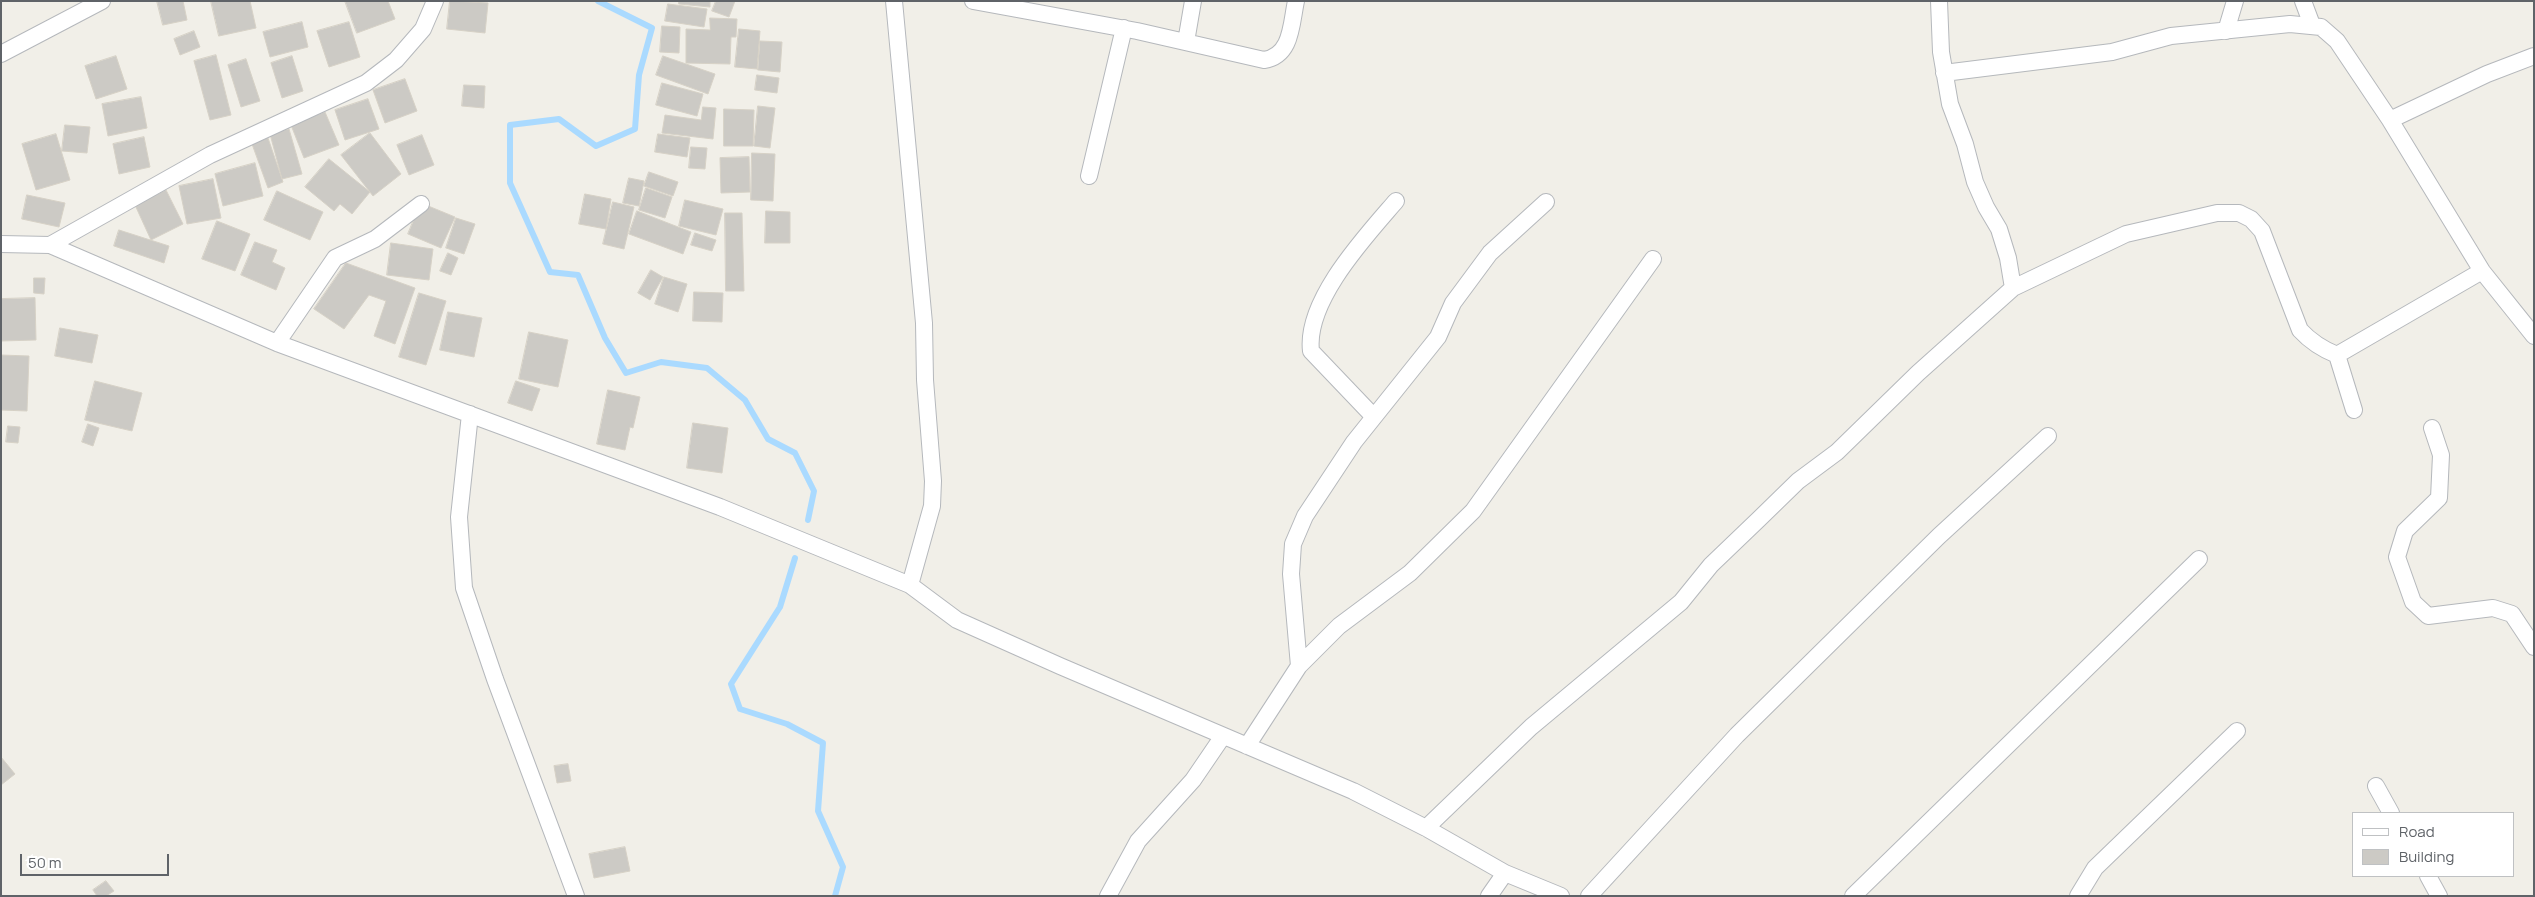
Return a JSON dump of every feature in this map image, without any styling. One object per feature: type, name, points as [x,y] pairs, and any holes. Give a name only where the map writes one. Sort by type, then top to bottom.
[{"type":"street","points":[[1,54],[102,1]]},
{"type":"street","points":[[50,245],[210,155],[366,83],[396,60],[422,29],[435,1]]},
{"type":"street","points":[[894,1],[924,323],[925,380],[933,481],[932,506],[910,585]]},
{"type":"street","points":[[973,1],[1124,28],[1264,60],[1273,59],[1281,54],[1287,45],[1296,1]]},
{"type":"street","points":[[1186,42],[1193,1]]},
{"type":"street","points":[[1939,1],[1940,39],[1950,104],[1965,144],[1974,182],[1999,229],[2008,258],[2013,288]]},
{"type":"street","points":[[2226,31],[2235,1]]},
{"type":"street","points":[[2304,1],[2312,25]]},
{"type":"street","points":[[1944,73],[2112,52],[2171,36],[2290,24],[2321,27],[2337,41],[2390,120],[2482,272],[2534,336]]},
{"type":"street","points":[[1089,176],[1124,28]]},
{"type":"street","points":[[2390,120],[2487,74],[2534,56]]},
{"type":"street","points":[[1374,417],[1311,351],[1310,337],[1316,314],[1348,257],[1396,201]]},
{"type":"street","points":[[1299,666],[1291,574],[1293,544],[1305,516],[1354,442],[1438,338],[1454,303],[1490,253],[1546,202]]},
{"type":"street","points":[[277,343],[335,258],[375,239],[421,204]]},
{"type":"street","points":[[1426,828],[1532,727],[1681,602],[1711,565],[1798,481],[1837,452],[1918,373],[2013,288],[2126,234],[2217,213],[2239,213],[2252,219],[2262,231],[2300,330],[2309,340],[2324,350],[2337,354],[2482,272]]},
{"type":"street","points":[[1,244],[50,245],[277,343],[720,507],[910,585],[957,620],[1353,791],[1426,828],[1505,873],[1561,896]]},
{"type":"street","points":[[1247,746],[1299,666],[1339,626],[1410,572],[1473,511],[1653,259]]},
{"type":"street","points":[[2337,354],[2354,410]]},
{"type":"street","points":[[470,414],[459,517],[464,588],[495,679],[576,896]]},
{"type":"street","points":[[2432,428],[2441,455],[2439,498],[2406,530],[2397,557],[2413,602],[2428,616],[2493,608],[2512,614],[2534,647]]},
{"type":"street","points":[[1589,896],[1737,735],[1939,536],[2048,436]]},
{"type":"street","points":[[1854,896],[2199,559]]},
{"type":"street","points":[[2078,896],[2095,868],[2237,731]]},
{"type":"street","points":[[1108,896],[1138,841],[1193,780],[1224,736]]},
{"type":"street","points":[[2376,786],[2390,812]]},
{"type":"street","points":[[1489,896],[1505,873]]},
{"type":"street","points":[[2429,877],[2439,896]]},
{"type":"building","points":[[157,1],[183,1],[187,20],[163,25]]},
{"type":"building","points":[[211,1],[250,1],[256,28],[219,36]]},
{"type":"building","points":[[345,1],[388,1],[395,19],[357,33]]},
{"type":"building","points":[[450,1],[488,3],[485,33],[447,29]]},
{"type":"building","points":[[679,1],[710,1],[710,7],[679,4]]},
{"type":"building","points":[[716,1],[735,1],[729,17],[712,11]]},
{"type":"building","points":[[668,4],[707,9],[704,27],[665,21]]},
{"type":"building","points":[[710,18],[737,19],[736,37],[731,37],[730,64],[686,63],[686,29],[710,30]]},
{"type":"building","points":[[302,22],[308,47],[270,57],[263,32]]},
{"type":"building","points":[[349,22],[360,57],[329,67],[317,31]]},
{"type":"building","points":[[662,26],[680,27],[679,53],[660,52]]},
{"type":"building","points":[[739,29],[760,31],[757,69],[735,67]]},
{"type":"building","points":[[194,31],[200,47],[180,55],[174,39]]},
{"type":"building","points":[[760,41],[782,42],[780,72],[758,70]]},
{"type":"building","points":[[216,55],[231,115],[210,120],[194,61]]},
{"type":"building","points":[[116,56],[127,89],[96,99],[85,66]]},
{"type":"building","points":[[292,56],[303,91],[282,98],[271,63]]},
{"type":"building","points":[[663,56],[715,74],[708,94],[656,75]]},
{"type":"building","points":[[246,59],[260,101],[241,107],[228,65]]},
{"type":"building","points":[[757,75],[779,78],[777,93],[755,90]]},
{"type":"building","points":[[405,79],[417,111],[385,123],[373,90]]},
{"type":"building","points":[[662,83],[703,94],[697,116],[656,105]]},
{"type":"building","points":[[464,85],[485,86],[484,108],[462,106]]},
{"type":"building","points":[[141,97],[147,128],[108,136],[102,104]]},
{"type":"building","points":[[368,99],[379,129],[345,140],[335,110]]},
{"type":"building","points":[[758,106],[775,108],[770,148],[754,146]]},
{"type":"building","points":[[703,107],[716,108],[713,139],[662,133],[665,115],[701,120]]},
{"type":"building","points":[[724,109],[754,110],[753,146],[724,146]]},
{"type":"building","points":[[325,112],[339,145],[304,158],[291,125]]},
{"type":"building","points":[[65,125],[90,127],[87,153],[62,151]]},
{"type":"building","points":[[289,129],[302,174],[282,179],[270,134]]},
{"type":"building","points":[[370,133],[401,174],[373,196],[341,155]]},
{"type":"building","points":[[56,134],[70,180],[36,190],[22,144]]},
{"type":"building","points":[[658,134],[690,138],[687,157],[655,152]]},
{"type":"building","points":[[422,135],[434,165],[409,175],[397,145]]},
{"type":"building","points":[[144,137],[150,167],[119,174],[113,144]]},
{"type":"building","points":[[268,138],[283,182],[268,188],[252,144]]},
{"type":"building","points":[[691,147],[707,148],[705,169],[689,168]]},
{"type":"building","points":[[752,153],[775,154],[773,201],[751,200]]},
{"type":"building","points":[[749,157],[750,192],[721,193],[720,158]]},
{"type":"building","points":[[329,159],[370,192],[352,214],[340,204],[334,211],[305,187]]},
{"type":"building","points":[[255,163],[263,196],[223,206],[215,174]]},
{"type":"building","points":[[649,172],[678,182],[673,196],[644,186]]},
{"type":"building","points":[[629,178],[644,181],[639,206],[623,203]]},
{"type":"building","points":[[213,179],[221,218],[187,224],[179,186]]},
{"type":"building","points":[[646,188],[672,197],[665,218],[639,210]]},
{"type":"building","points":[[166,190],[183,224],[151,240],[135,205]]},
{"type":"building","points":[[277,191],[323,212],[310,240],[264,220]]},
{"type":"building","points":[[585,194],[611,199],[606,229],[579,224]]},
{"type":"building","points":[[27,195],[65,203],[59,227],[22,219]]},
{"type":"building","points":[[685,200],[723,209],[716,235],[679,226]]},
{"type":"building","points":[[613,202],[634,207],[624,249],[603,244]]},
{"type":"building","points":[[421,203],[455,217],[441,248],[408,234]]},
{"type":"building","points":[[637,211],[691,232],[683,254],[629,234]]},
{"type":"building","points":[[766,211],[790,212],[790,243],[765,243]]},
{"type":"building","points":[[725,213],[742,213],[744,291],[726,291]]},
{"type":"building","points":[[456,218],[475,224],[464,254],[446,248]]},
{"type":"building","points":[[217,221],[250,234],[235,271],[202,259]]},
{"type":"building","points":[[119,230],[169,246],[164,263],[114,246]]},
{"type":"building","points":[[695,233],[716,240],[712,251],[691,245]]},
{"type":"building","points":[[255,242],[277,250],[272,262],[285,268],[276,290],[241,275]]},
{"type":"building","points":[[391,243],[433,249],[429,280],[387,275]]},
{"type":"building","points":[[448,253],[458,258],[451,275],[440,271]]},
{"type":"building","points":[[346,263],[415,288],[395,344],[374,336],[386,301],[369,295],[344,329],[314,309]]},
{"type":"building","points":[[651,270],[663,277],[650,300],[638,293]]},
{"type":"building","points":[[664,277],[687,284],[678,312],[655,304]]},
{"type":"building","points":[[34,278],[45,278],[44,294],[34,293]]},
{"type":"building","points":[[694,292],[723,293],[722,322],[693,321]]},
{"type":"building","points":[[419,293],[446,301],[426,365],[399,357]]},
{"type":"building","points":[[35,298],[36,340],[1,341],[1,299]]},
{"type":"building","points":[[448,312],[482,318],[474,357],[440,350]]},
{"type":"building","points":[[60,328],[98,335],[92,363],[55,356]]},
{"type":"building","points":[[529,332],[568,340],[558,387],[519,379]]},
{"type":"building","points":[[1,355],[29,356],[27,411],[1,410]]},
{"type":"building","points":[[95,381],[142,393],[132,431],[85,420]]},
{"type":"building","points":[[516,381],[540,389],[532,411],[508,403]]},
{"type":"building","points":[[608,390],[640,397],[633,428],[630,427],[625,450],[597,444]]},
{"type":"building","points":[[693,423],[728,428],[722,473],[687,468]]},
{"type":"building","points":[[88,424],[99,428],[93,446],[82,442]]},
{"type":"building","points":[[8,426],[20,427],[18,443],[6,442]]},
{"type":"building","points":[[1,757],[15,774],[1,785]]},
{"type":"building","points":[[568,764],[571,781],[557,783],[554,766]]},
{"type":"building","points":[[625,847],[630,871],[594,878],[589,854]]},
{"type":"building","points":[[106,881],[114,891],[106,896],[97,896],[93,890]]},
{"type":"waterway","points":[[598,1],[652,28],[639,75],[635,129],[596,146],[559,119],[510,125],[510,183],[550,272],[578,275],[605,338],[626,373],[661,362],[707,368],[745,400],[768,439],[795,453],[814,491],[808,520]]},
{"type":"waterway","points":[[795,558],[780,607],[731,684],[740,709],[787,724],[823,743],[818,811],[843,867],[835,896]]}]
